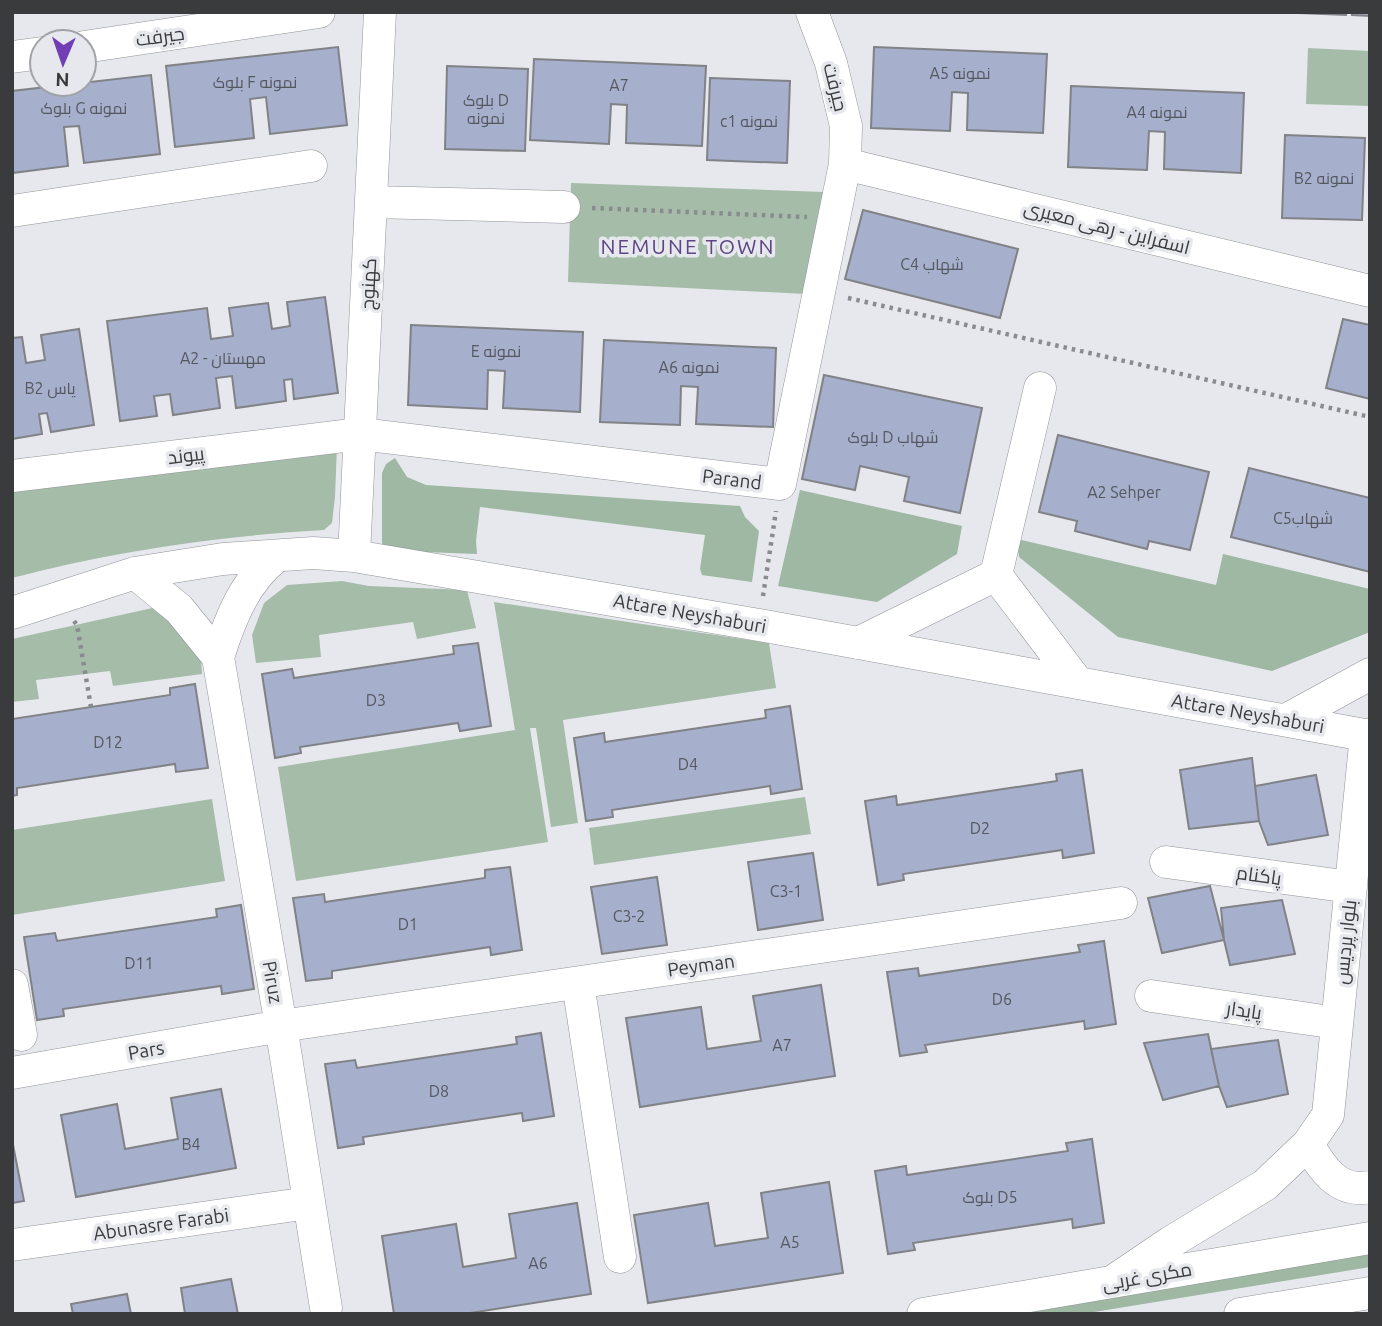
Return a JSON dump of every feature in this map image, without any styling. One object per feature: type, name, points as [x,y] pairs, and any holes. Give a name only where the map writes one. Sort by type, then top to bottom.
[{"type":"street","name":"جيرفت","points":[[98,45],[319,12]]},
{"type":"street","name":"كهنوج","points":[[354,556],[380,12]]},
{"type":"street","name":"جیرفت","points":[[812,12],[831,63],[846,126],[845,164]]},
{"type":"street","name":"اسفراين - رهی معیری","points":[[845,164],[1370,290]]},
{"type":"street","name":"Parand","points":[[360,434],[780,484],[845,164]]},
{"type":"street","points":[[12,211],[311,166]]},
{"type":"street","points":[[373,202],[564,207]]},
{"type":"street","points":[[996,575],[1040,388]]},
{"type":"street","name":"پیوند","points":[[12,476],[360,434]]},
{"type":"street","name":"Attare Neyshaburi","points":[[12,614],[135,573],[223,559],[313,553],[354,556],[759,625],[1368,735]]},
{"type":"street","points":[[218,657],[238,603],[263,566],[277,555]]},
{"type":"street","name":"Piruz","points":[[135,573],[179,609],[218,657],[281,1026],[326,1312]]},
{"type":"street","points":[[859,643],[996,575]]},
{"type":"street","points":[[996,575],[1078,683]]},
{"type":"street","points":[[1286,720],[1370,674]]},
{"type":"street","name":"بلوار پردیس","points":[[1112,1282],[1171,1242],[1265,1185],[1308,1144],[1328,1115],[1368,735]]},
{"type":"street","name":"پاکنام","points":[[1166,862],[1351,887]]},
{"type":"street","name":"Peyman","points":[[281,1026],[1121,903]]},
{"type":"street","points":[[578,983],[620,1257]]},
{"type":"street","points":[[12,985],[21,1035]]},
{"type":"street","name":"پایدار","points":[[1151,996],[1337,1023]]},
{"type":"street","name":"Pars","points":[[12,1073],[281,1026]]},
{"type":"street","points":[[1308,1144],[1324,1172],[1342,1183],[1370,1187]]},
{"type":"street","name":"Abunasre Farabi","points":[[12,1245],[309,1203]]},
{"type":"street","name":"مکری غربی","points":[[923,1314],[1370,1238]]},
{"type":"street","points":[[1240,1314],[1370,1293]]},
{"type":"path","points":[[564,207],[820,217]]},
{"type":"path","points":[[820,292],[1370,417]]},
{"type":"path","points":[[759,625],[780,484]]},
{"type":"path","points":[[57,598],[77,625],[91,707]]},
{"type":"green space","points":[[1308,48],[1370,51],[1370,106],[1306,104]]},
{"type":"green space","points":[[571,183],[824,192],[806,294],[568,282]]},
{"type":"green space","points":[[337,445],[332,523],[324,530],[167,546],[50,568],[12,578],[12,489]]},
{"type":"green space","points":[[395,458],[407,477],[426,485],[740,506],[745,517],[759,531],[752,582],[702,575],[700,569],[705,535],[480,507],[477,554],[399,551],[382,545],[382,473],[386,464]]},
{"type":"green space","points":[[800,490],[962,526],[957,554],[877,602],[778,586]]},
{"type":"green space","points":[[1017,539],[1216,585],[1223,554],[1370,589],[1370,632],[1272,671],[1118,637],[1019,557]]},
{"type":"green space","points":[[342,581],[369,586],[467,590],[476,628],[417,639],[413,622],[319,635],[321,657],[256,663],[252,635],[264,603],[287,585]]},
{"type":"green space","points":[[494,602],[769,643],[776,688],[563,720],[578,823],[551,827],[536,728],[530,728],[548,842],[296,881],[278,767],[515,730]]},
{"type":"green space","points":[[157,607],[201,658],[202,674],[113,686],[110,671],[36,680],[39,699],[12,702],[12,639]]},
{"type":"green space","points":[[805,797],[811,834],[594,865],[589,828]]},
{"type":"green space","points":[[212,799],[225,881],[12,915],[12,830]]},
{"type":"green space","points":[[1370,1253],[1370,1267],[1082,1314],[981,1314]]},
{"type":"building","points":[[1274,12],[1346,12],[1346,15]]},
{"type":"building","points":[[1352,12],[1370,12],[1370,16],[1352,15]]},
{"type":"building","name":"بلوک F نمونه","points":[[338,47],[347,125],[270,134],[266,97],[250,99],[254,138],[175,147],[166,66]]},
{"type":"building","points":[[874,47],[1047,54],[1043,133],[967,130],[968,93],[952,92],[950,131],[871,128]]},
{"type":"building","points":[[534,59],[706,66],[702,146],[626,143],[627,105],[611,104],[609,144],[530,140]]},
{"type":"building","points":[[447,66],[528,69],[525,151],[445,149]]},
{"type":"building","name":"بلوک G نمونه","points":[[151,75],[160,154],[84,163],[79,126],[64,127],[68,166],[12,173],[12,91],[28,89],[28,98],[98,98],[98,81]]},
{"type":"building","points":[[710,78],[790,81],[787,163],[707,160]]},
{"type":"building","points":[[1071,86],[1244,93],[1241,173],[1164,169],[1165,132],[1149,131],[1147,170],[1068,167]]},
{"type":"building","points":[[1285,135],[1365,138],[1362,220],[1282,218]]},
{"type":"building","points":[[863,210],[1018,249],[1000,318],[845,279]]},
{"type":"building","points":[[325,297],[338,393],[294,399],[292,379],[284,380],[286,401],[236,408],[232,376],[216,378],[220,408],[173,415],[170,394],[154,396],[157,416],[120,421],[107,321],[207,308],[211,339],[233,336],[229,308],[268,303],[272,329],[290,326],[287,302]]},
{"type":"building","points":[[1343,319],[1370,325],[1370,399],[1326,388]]},
{"type":"building","name":"E نمونه","points":[[411,325],[583,332],[580,412],[503,408],[505,371],[488,370],[487,409],[408,405]]},
{"type":"building","points":[[79,329],[94,425],[51,432],[47,413],[39,414],[42,434],[12,439],[12,338],[22,337],[26,363],[45,360],[41,335]]},
{"type":"building","points":[[604,340],[776,348],[773,427],[696,424],[698,387],[681,386],[680,425],[600,422]]},
{"type":"building","points":[[824,375],[982,408],[960,513],[904,501],[909,477],[860,466],[855,490],[802,479]]},
{"type":"building","points":[[1058,435],[1209,472],[1190,550],[1149,541],[1147,549],[1075,531],[1077,521],[1039,512]]},
{"type":"building","points":[[1249,468],[1370,498],[1370,572],[1231,537]]},
{"type":"building","points":[[478,643],[491,726],[460,731],[458,723],[300,747],[301,753],[275,758],[262,674],[292,669],[294,678],[454,654],[453,646]]},
{"type":"building","points":[[195,684],[208,768],[176,772],[175,764],[17,788],[17,795],[12,796],[12,719],[170,695],[170,688]]},
{"type":"building","points":[[790,706],[802,789],[771,794],[770,786],[612,810],[613,817],[586,821],[574,738],[604,733],[605,742],[766,718],[765,710]]},
{"type":"building","points":[[1252,758],[1259,821],[1189,829],[1180,770]]},
{"type":"building","points":[[1082,770],[1094,853],[1063,858],[1062,850],[903,874],[904,880],[878,885],[865,801],[896,796],[897,805],[1057,781],[1056,774]]},
{"type":"building","points":[[1316,775],[1328,835],[1268,845],[1259,821],[1255,786]]},
{"type":"building","points":[[813,853],[823,920],[758,930],[748,862]]},
{"type":"building","points":[[510,867],[522,950],[491,955],[490,947],[332,971],[332,978],[306,981],[293,898],[324,894],[325,902],[485,878],[485,870]]},
{"type":"building","points":[[657,877],[667,945],[602,954],[591,887]]},
{"type":"building","points":[[1210,886],[1224,940],[1162,953],[1148,898]]},
{"type":"building","points":[[1282,900],[1295,954],[1230,965],[1221,908]]},
{"type":"building","points":[[241,905],[254,989],[222,994],[221,986],[63,1009],[64,1016],[37,1020],[24,937],[55,933],[57,941],[217,917],[216,909]]},
{"type":"building","points":[[1104,941],[1116,1024],[1085,1029],[1084,1021],[925,1045],[927,1052],[900,1056],[887,972],[918,968],[919,976],[1080,952],[1078,945]]},
{"type":"building","points":[[821,985],[835,1076],[640,1107],[626,1018],[701,1007],[707,1049],[761,1041],[753,996]]},
{"type":"building","points":[[541,1033],[554,1116],[523,1121],[522,1113],[363,1137],[364,1144],[338,1148],[325,1064],[355,1060],[357,1068],[517,1044],[516,1037]]},
{"type":"building","points":[[1208,1034],[1219,1086],[1163,1100],[1144,1043]]},
{"type":"building","points":[[1278,1040],[1288,1094],[1227,1107],[1219,1086],[1211,1049]]},
{"type":"building","points":[[221,1089],[236,1168],[76,1197],[61,1115],[117,1104],[125,1149],[178,1139],[171,1098]]},
{"type":"building","points":[[1092,1139],[1104,1223],[1073,1228],[1072,1219],[913,1243],[915,1250],[888,1254],[875,1171],[906,1166],[907,1175],[1068,1151],[1066,1143]]},
{"type":"building","points":[[12,1140],[24,1201],[12,1203]]},
{"type":"building","points":[[829,1182],[843,1273],[648,1303],[634,1215],[708,1203],[715,1246],[768,1238],[761,1193]]},
{"type":"building","points":[[577,1203],[591,1294],[464,1314],[394,1314],[382,1236],[456,1224],[463,1267],[516,1258],[509,1214]]},
{"type":"building","points":[[231,1279],[238,1314],[185,1314],[181,1288]]},
{"type":"building","points":[[127,1294],[131,1314],[73,1314],[71,1304]]},
{"type":"district","name":"NEMUNE TOWN","points":[[688,247]]}]
